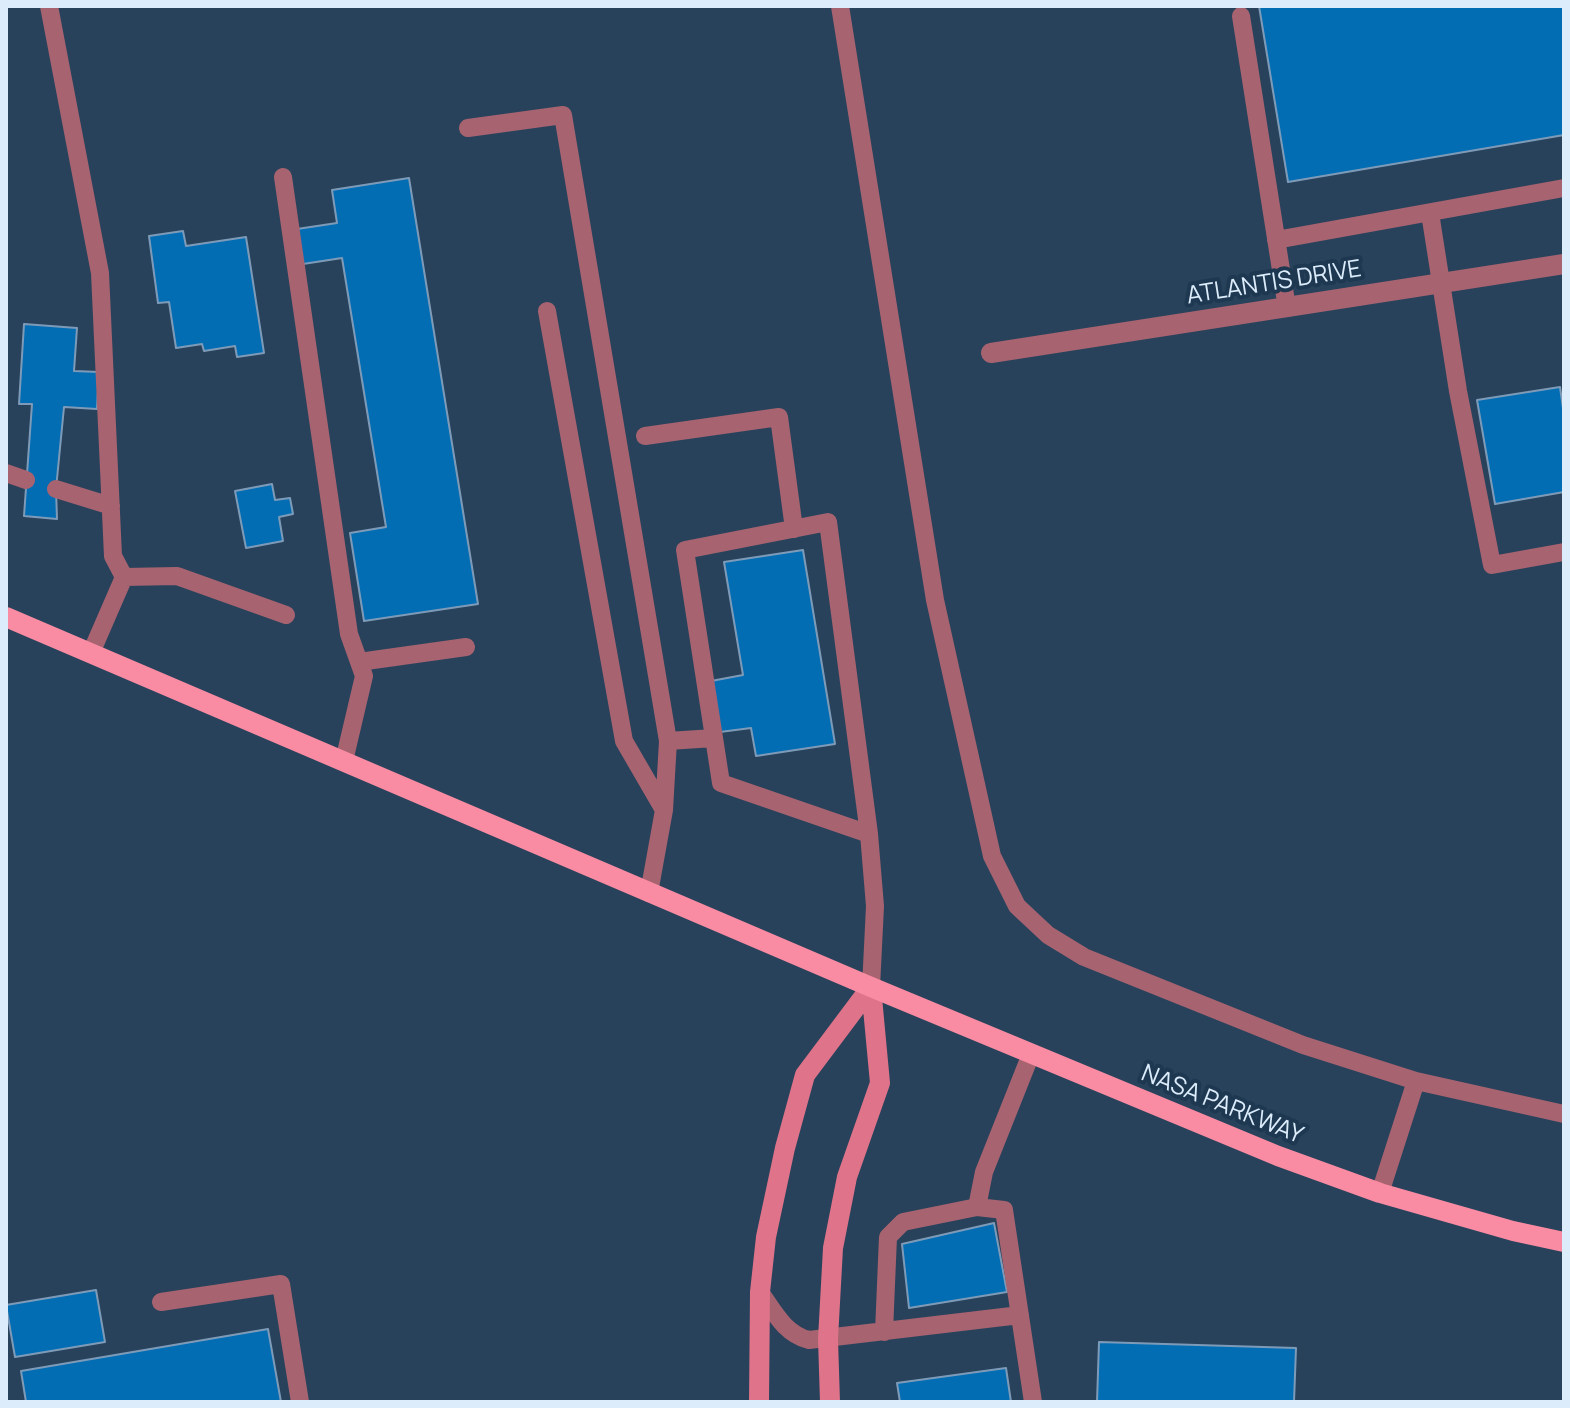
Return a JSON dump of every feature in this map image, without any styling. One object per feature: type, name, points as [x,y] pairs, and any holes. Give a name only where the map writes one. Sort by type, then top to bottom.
[{"type":"main road","name":"NASA PARKWAY","points":[[6,617],[649,893],[1278,1156],[1380,1193],[1487,1224],[1564,1242]]},
{"type":"street","name":"ATLANTIS DRIVE","points":[[991,353],[1564,264]]},
{"type":"street","points":[[759,1402],[760,1292],[776,1180],[805,1075],[871,987]]},
{"type":"street","points":[[830,1402],[828,1339],[833,1248],[847,1177],[880,1083],[871,987]]},
{"type":"lane","points":[[49,6],[100,273],[113,556],[124,577]]},
{"type":"lane","points":[[840,6],[935,600],[992,856],[1017,906],[1048,935],[1084,957],[1303,1045],[1416,1081],[1564,1114]]},
{"type":"lane","points":[[1241,16],[1287,308]]},
{"type":"lane","points":[[468,128],[563,115],[668,741],[664,810],[649,893]]},
{"type":"lane","points":[[283,177],[349,634],[364,676],[344,761]]},
{"type":"lane","points":[[1276,240],[1564,188]]},
{"type":"lane","points":[[1430,213],[1492,565],[1564,552]]},
{"type":"lane","points":[[547,311],[624,741],[664,810]]},
{"type":"lane","points":[[645,436],[779,417],[794,529]]},
{"type":"lane","points":[[6,473],[26,480]]},
{"type":"lane","points":[[56,489],[111,506]]},
{"type":"lane","points":[[869,834],[721,783],[685,550],[828,522],[869,834],[875,906],[871,987]]},
{"type":"lane","points":[[124,577],[177,576],[286,615]]},
{"type":"lane","points":[[91,653],[124,577]]},
{"type":"lane","points":[[359,662],[466,647]]},
{"type":"lane","points":[[668,741],[714,738]]},
{"type":"lane","points":[[977,1207],[984,1172],[1031,1054]]},
{"type":"lane","points":[[1380,1193],[1416,1081]]},
{"type":"lane","points":[[884,1332],[888,1237],[903,1222],[977,1207],[1004,1210],[1033,1402]]},
{"type":"lane","points":[[161,1302],[281,1284],[300,1402]]},
{"type":"lane","points":[[760,1292],[788,1331],[809,1340],[1020,1315]]},
{"type":"building","points":[[1259,6],[1564,6],[1564,135],[1288,182]]},
{"type":"building","points":[[409,178],[478,604],[364,621],[350,533],[386,527],[342,258],[303,264],[297,229],[337,223],[332,190]]},
{"type":"building","points":[[183,231],[186,246],[246,237],[264,353],[237,357],[235,346],[204,351],[202,344],[176,348],[169,302],[158,303],[149,236]]},
{"type":"building","points":[[24,324],[77,328],[74,371],[99,372],[97,409],[64,407],[56,489],[57,519],[24,516],[32,404],[19,404]]},
{"type":"building","points":[[1560,387],[1564,415],[1564,492],[1495,504],[1477,400]]},
{"type":"building","points":[[272,484],[275,500],[290,498],[293,514],[279,517],[283,541],[246,548],[235,491]]},
{"type":"building","points":[[803,550],[835,744],[756,756],[751,728],[720,732],[711,681],[743,675],[724,562]]},
{"type":"building","points":[[994,1223],[1007,1292],[909,1308],[902,1244]]},
{"type":"building","points":[[96,1290],[105,1342],[15,1357],[6,1305]]},
{"type":"building","points":[[268,1329],[281,1402],[26,1402],[21,1371]]},
{"type":"building","points":[[1099,1342],[1296,1348],[1294,1402],[1097,1402]]},
{"type":"building","points":[[1006,1368],[1011,1402],[900,1402],[897,1383]]}]
